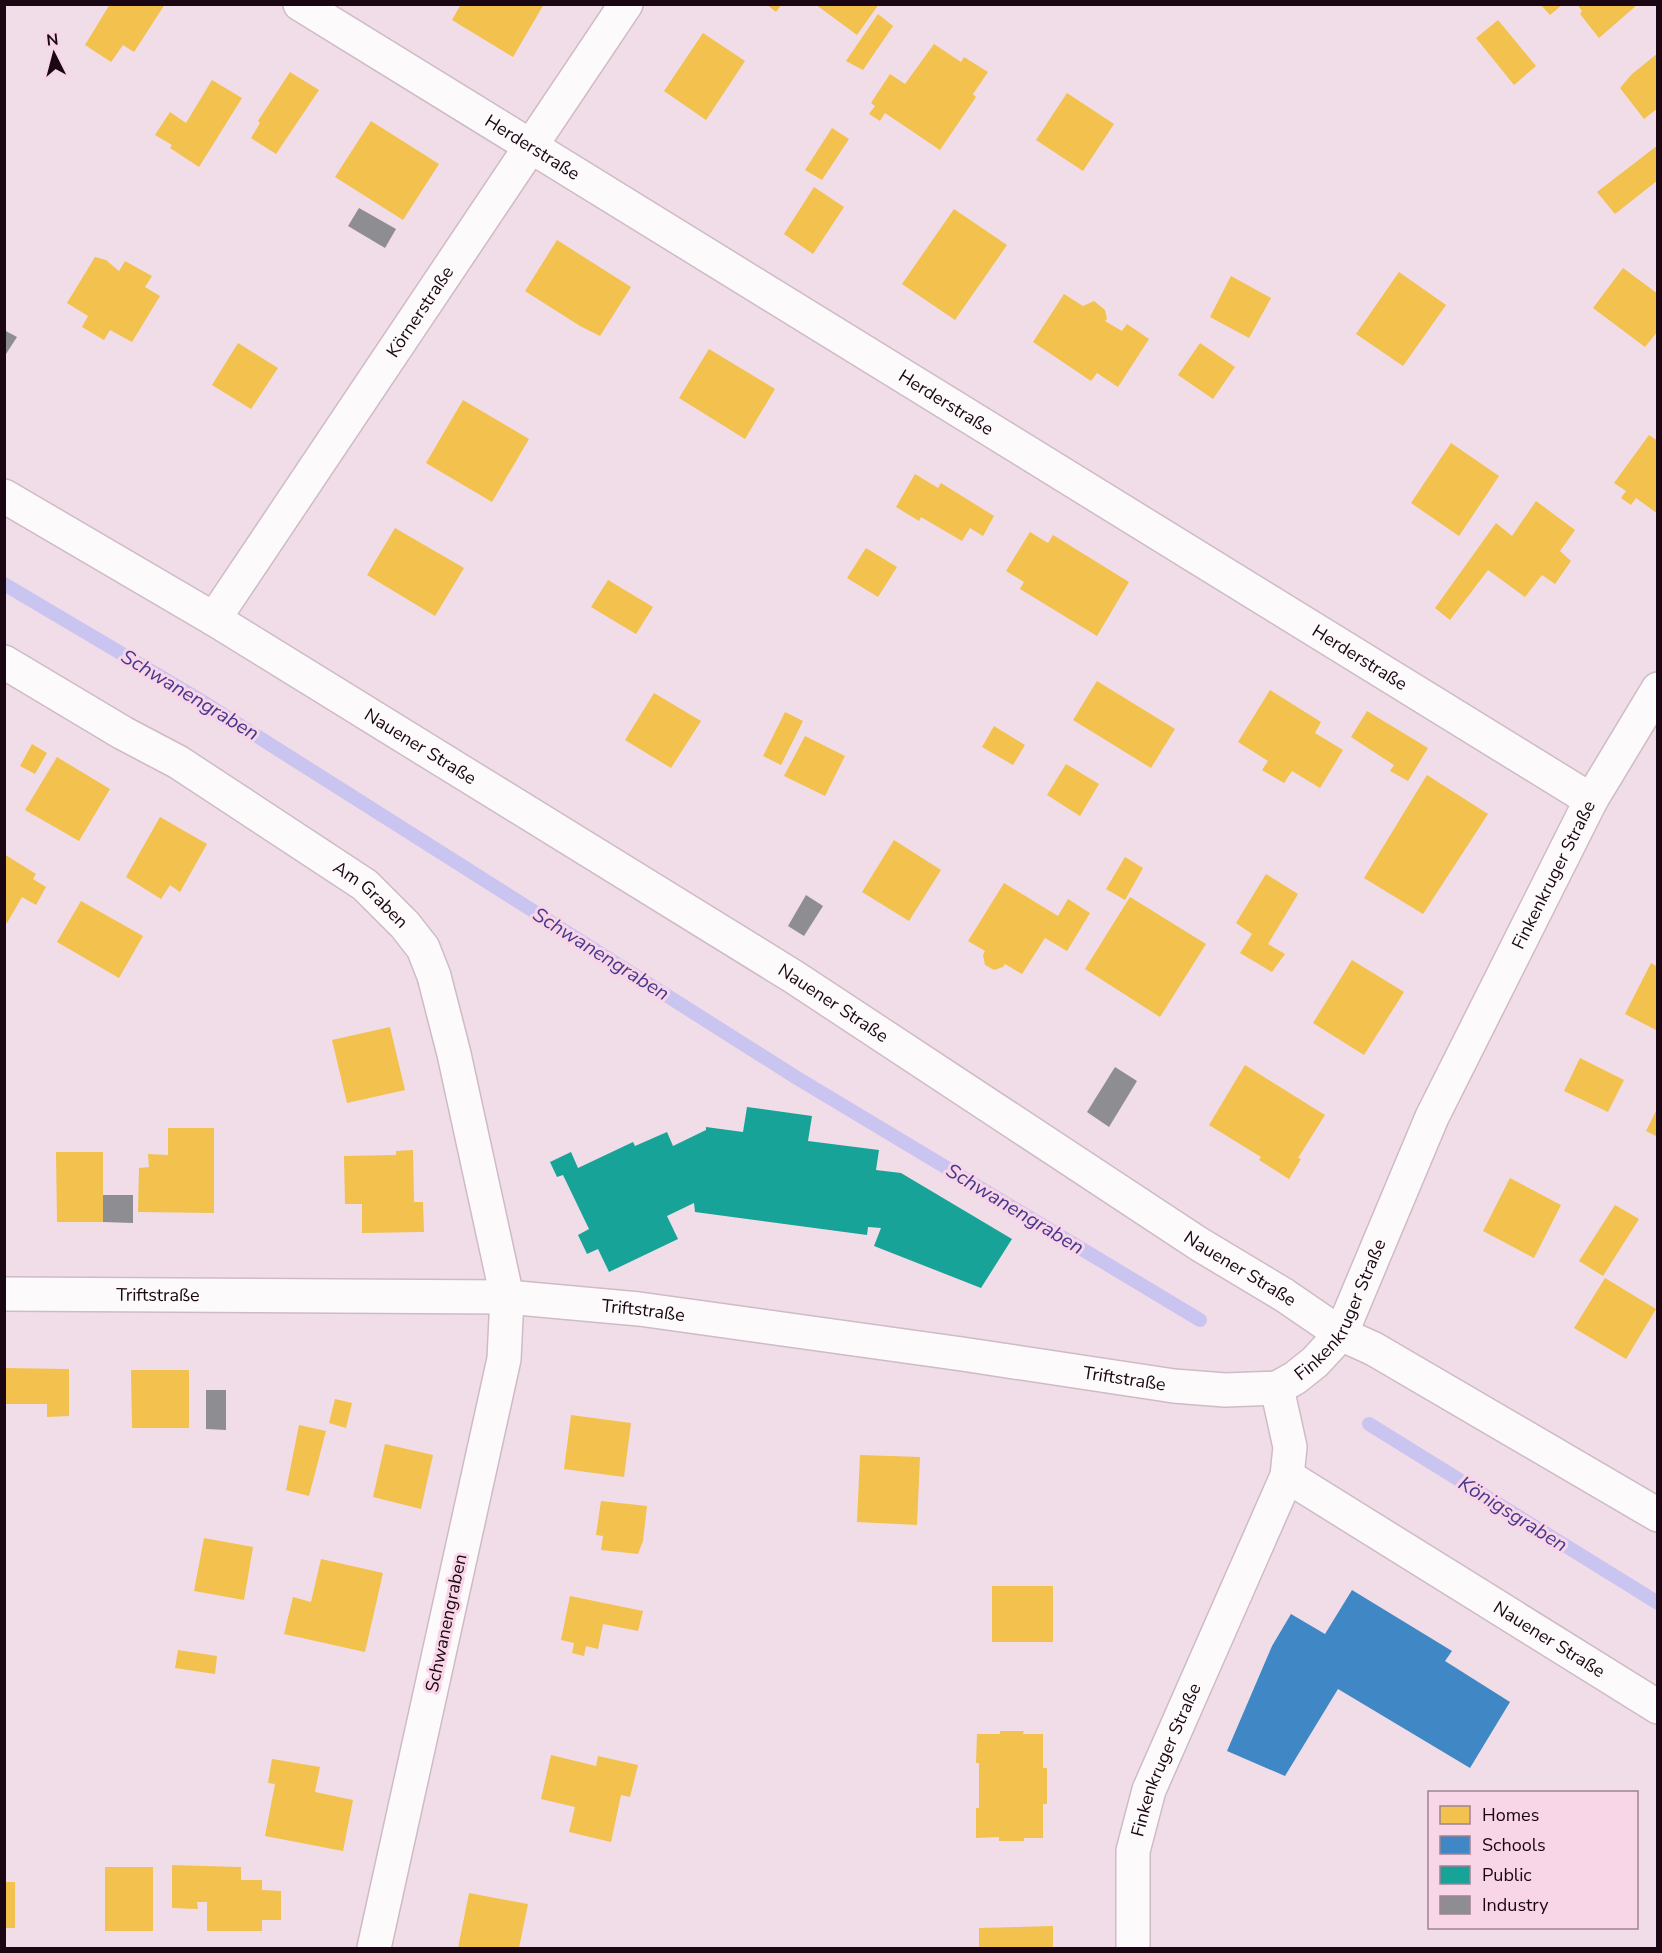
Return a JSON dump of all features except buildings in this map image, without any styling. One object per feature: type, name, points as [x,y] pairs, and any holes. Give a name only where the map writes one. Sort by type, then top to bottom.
[{"type":"street","name":"Herderstraße","points":[[300,4],[1591,800]]},
{"type":"street","name":"Körnerstraße","points":[[214,619],[626,4]]},
{"type":"street","name":"Nauener Straße","points":[[4,496],[214,619],[794,977],[1199,1244],[1284,1295],[1341,1334],[1374,1349],[1658,1515]]},
{"type":"street","name":"Am Graben","points":[[4,662],[123,733],[178,762],[364,885],[405,925],[423,948],[434,976],[454,1054],[507,1297]]},
{"type":"street","name":"Finkenkruger Straße","points":[[1133,1948],[1133,1851],[1149,1790],[1287,1476],[1290,1447],[1277,1388],[1295,1378],[1315,1362],[1341,1334],[1432,1117],[1591,800],[1658,689]]},
{"type":"street","name":"Triftstraße","points":[[4,1294],[507,1297],[650,1311],[1174,1386],[1226,1390],[1277,1388]]},
{"type":"street","name":"Schwanengraben","points":[[374,1948],[504,1359],[507,1297]]},
{"type":"street","name":"Nauener Straße","points":[[1287,1476],[1658,1707]]},
{"type":"waterway","name":"Schwanengraben","points":[[4,584],[200,700],[797,1078],[1200,1320]]},
{"type":"waterway","name":"Königsgraben","points":[[1369,1424],[1658,1603]]}]
